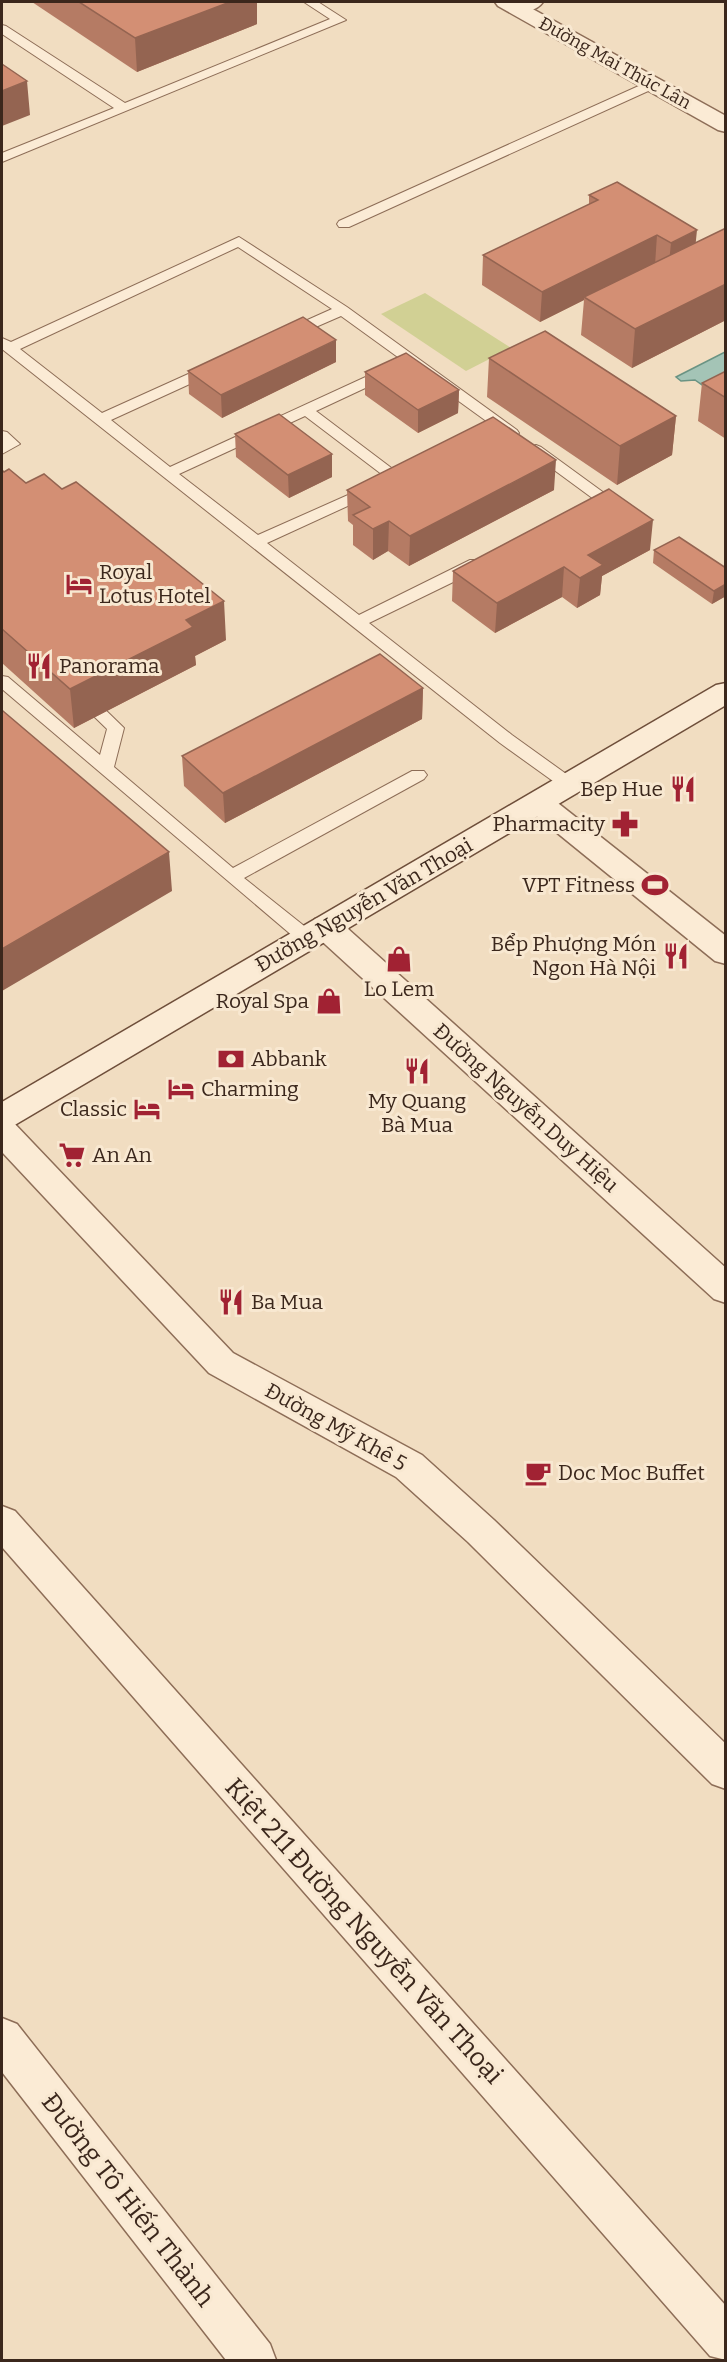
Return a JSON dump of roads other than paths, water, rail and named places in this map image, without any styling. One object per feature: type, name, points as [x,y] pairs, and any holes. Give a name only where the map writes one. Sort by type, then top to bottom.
[{"type":"street","name":"Đường Mai Thúc Lân","points":[[519,4],[652,84],[726,125]]},
{"type":"street","name":"Đường Nguyễn Văn Thoại","points":[[2,1117],[726,692]]},
{"type":"street","points":[[539,803],[726,953]]},
{"type":"street","name":"Đường Nguyễn Duy Hiệu","points":[[316,932],[726,1289]]},
{"type":"street","name":"Đường Mỹ Khê 5","points":[[2,1131],[221,1363],[409,1466],[481,1531],[726,1772]]},
{"type":"street","name":"Kiệt 211 Đường Nguyễn Văn Thoại","points":[[2,1522],[726,2340]]},
{"type":"street","name":"Đường Tô Hiến Thành","points":[[2,2039],[254,2361]]},
{"type":"lane","points":[[2,158],[122,107],[340,20],[310,2]]},
{"type":"lane","points":[[2,29],[122,107]]},
{"type":"lane","points":[[344,224],[652,84]]},
{"type":"lane","points":[[570,785],[506,739],[6,345],[239,241],[342,310],[412,361],[497,429],[606,501],[575,516]]},
{"type":"lane","points":[[279,338],[342,310]]},
{"type":"lane","points":[[169,473],[412,361]]},
{"type":"lane","points":[[101,419],[227,362]]},
{"type":"lane","points":[[256,542],[402,476],[306,410]]},
{"type":"lane","points":[[2,435],[12,444],[2,449]]},
{"type":"lane","points":[[357,622],[492,556]]},
{"type":"lane","points":[[2,681],[233,876],[316,932]]},
{"type":"lane","points":[[67,683],[116,728],[105,767]]},
{"type":"lane","points":[[233,876],[417,775]]},
{"type":"place","name":"Royal Lotus Hotel","points":[[79,584]]},
{"type":"place","name":"Panorama","points":[[39,666]]},
{"type":"place","name":"Bep Hue","points":[[683,789]]},
{"type":"place","name":"Pharmacity","points":[[625,824]]},
{"type":"place","name":"VPT Fitness","points":[[655,885]]},
{"type":"place","name":"Bểp Phượng Món Ngon Hà Nội","points":[[676,956]]},
{"type":"place","name":"Lo Lem","points":[[399,959]]},
{"type":"place","name":"Royal Spa","points":[[329,1001]]},
{"type":"place","name":"Abbank","points":[[231,1059]]},
{"type":"place","name":"My Quang Bà Mua","points":[[417,1071]]},
{"type":"place","name":"Charming","points":[[181,1089]]},
{"type":"place","name":"Classic","points":[[147,1109]]},
{"type":"place","name":"An An","points":[[72,1155]]},
{"type":"place","name":"Ba Mua","points":[[231,1302]]},
{"type":"place","name":"Doc Moc Buffet","points":[[538,1473]]}]
